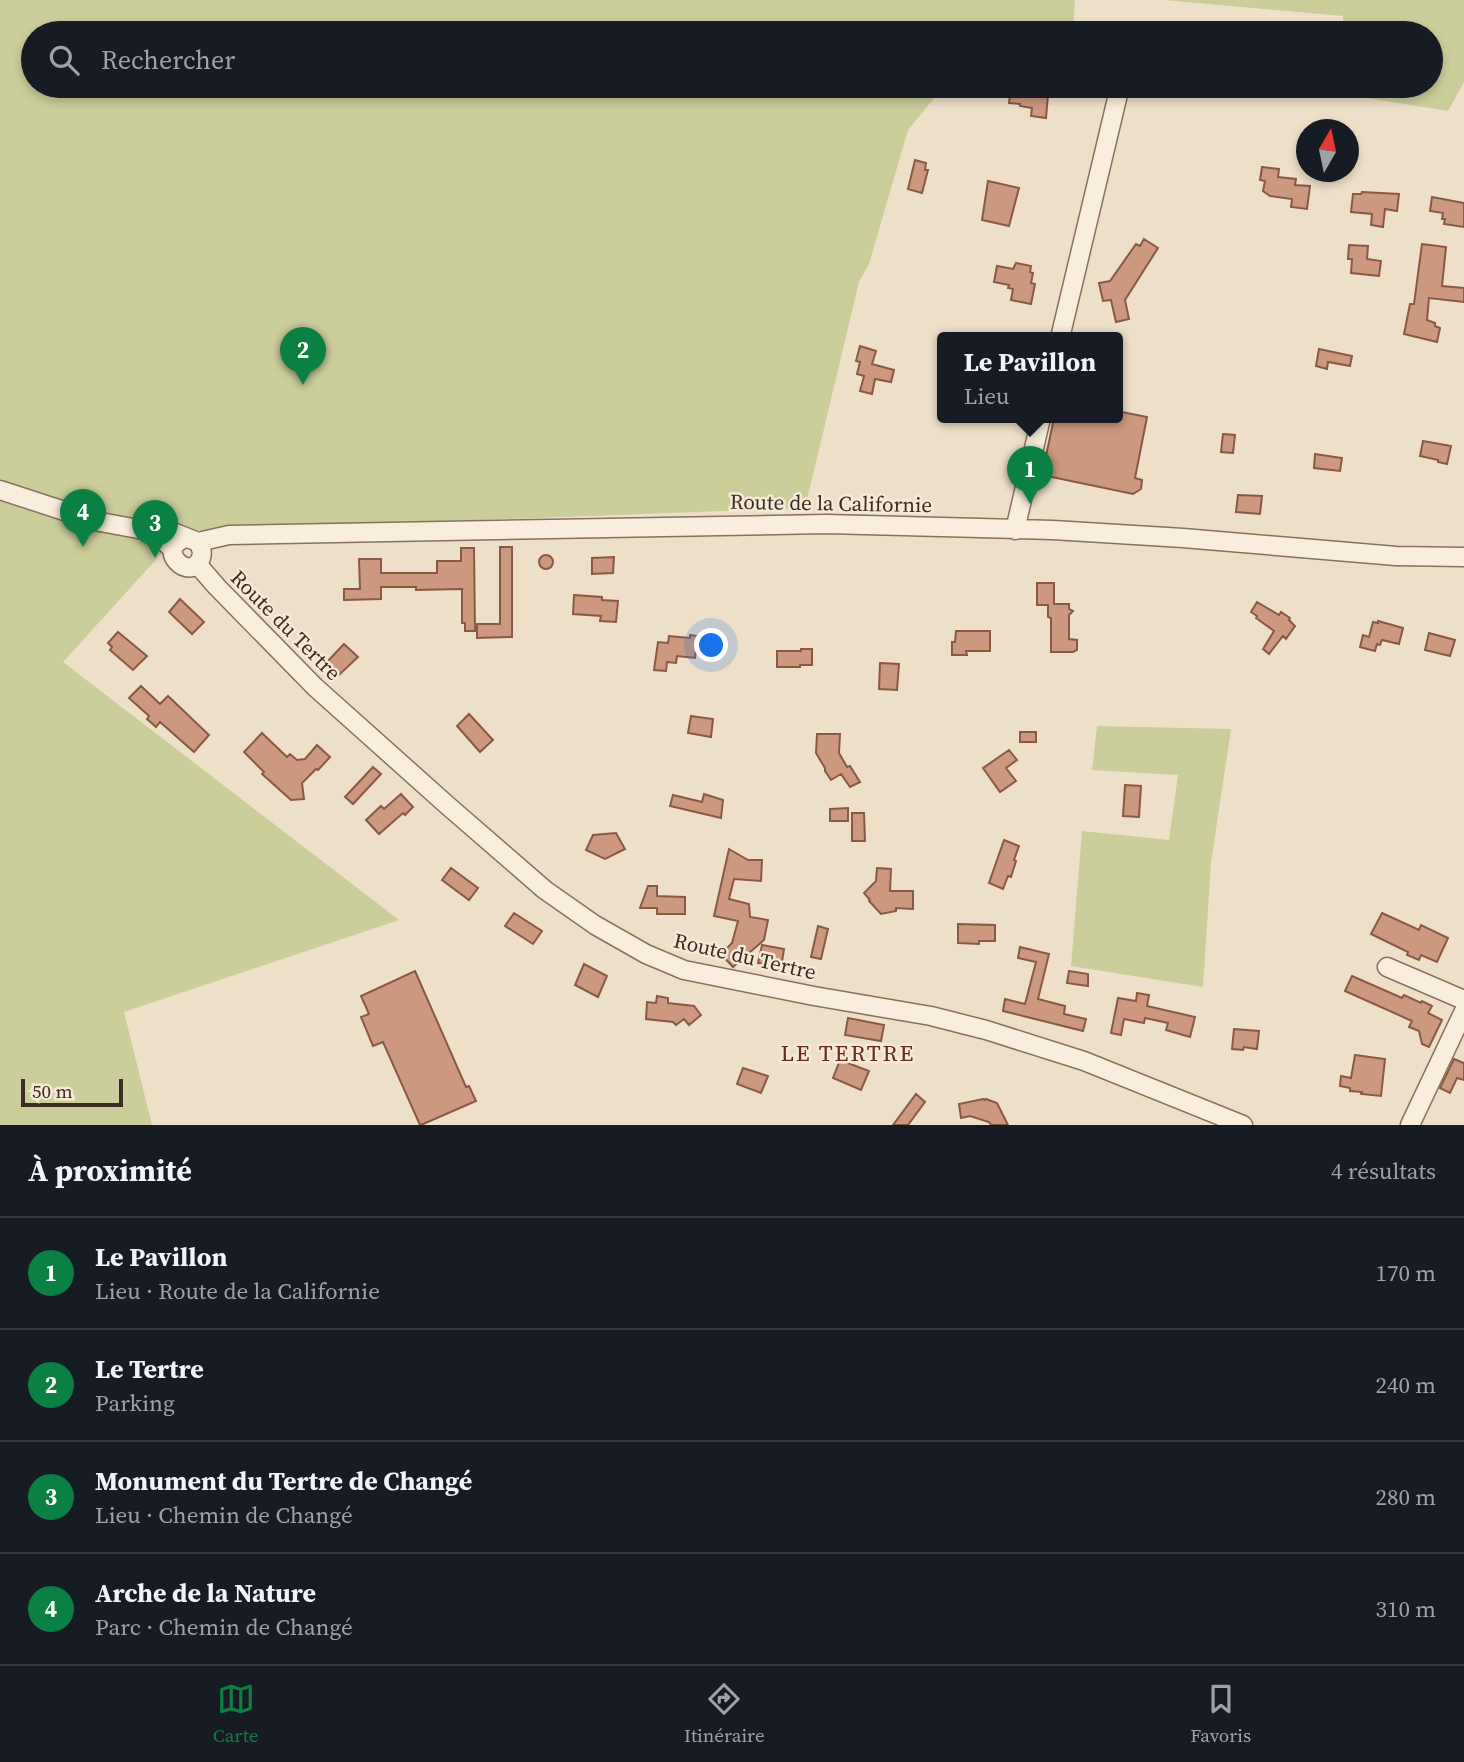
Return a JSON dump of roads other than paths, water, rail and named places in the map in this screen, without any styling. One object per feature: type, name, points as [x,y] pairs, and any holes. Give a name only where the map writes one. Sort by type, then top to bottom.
[{"type":"street","points":[[1061,332],[1117,98]]},
{"type":"street","points":[[1015,530],[1040,423]]},
{"type":"street","points":[[0,490],[95,521],[149,531],[162,539],[201,546],[202,556],[197,564],[189,567],[180,565],[174,559],[186,544]]},
{"type":"street","name":"Route de la Californie","points":[[186,544],[229,535],[826,524],[1054,530],[1396,556],[1464,557]]},
{"type":"street","name":"Route du Tertre","points":[[197,564],[315,687],[447,805],[545,890],[595,925],[646,954],[684,970],[986,1030],[1084,1062],[1243,1125]]},
{"type":"street","points":[[1387,967],[1464,1000]]},
{"type":"street","points":[[1410,1125],[1464,1012]]},
{"type":"place","name":"Le Tertre","points":[[303,385]]},
{"type":"place","name":"Le Pavillon","points":[[1030,504]]},
{"type":"place","name":"Arche de la Nature","points":[[83,547]]},
{"type":"place","name":"Monument du Tertre de Changé","points":[[155,558]]},
{"type":"district","name":"LE TERTRE","points":[[848,1053]]}]
